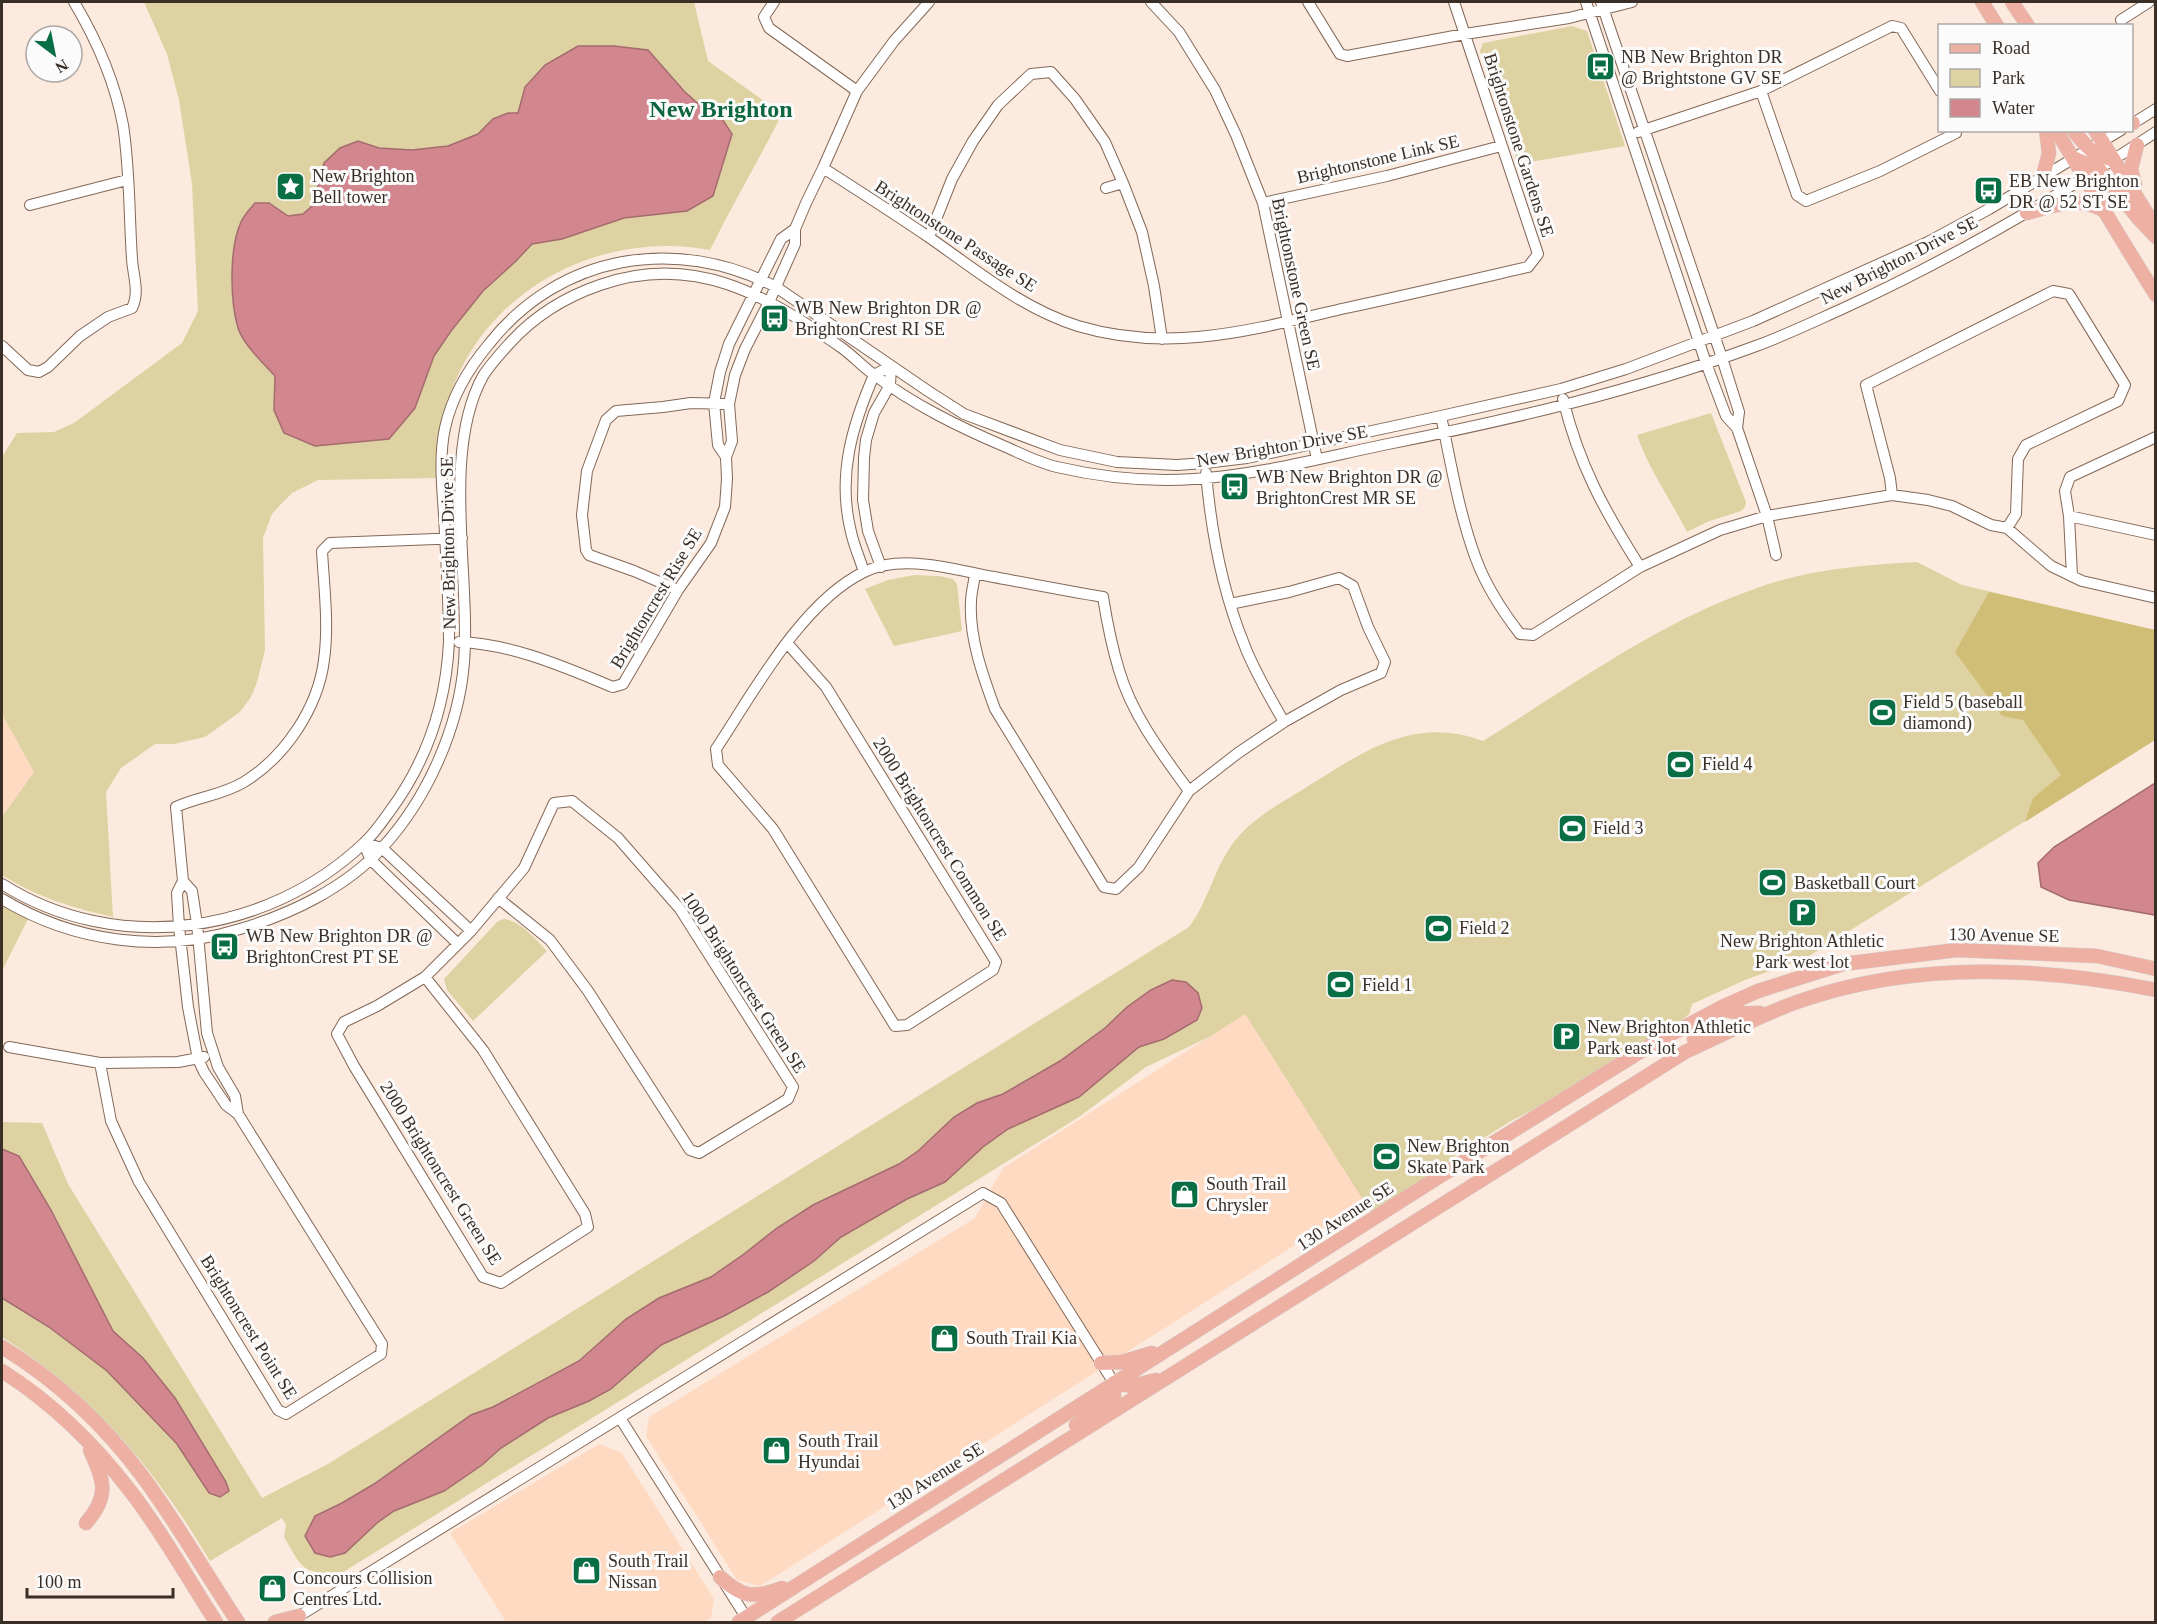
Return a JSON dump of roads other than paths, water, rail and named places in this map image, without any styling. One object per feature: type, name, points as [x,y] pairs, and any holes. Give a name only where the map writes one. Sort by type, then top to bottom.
[{"type":"main road","points":[[1982,2],[1996,24]]},
{"type":"main road","points":[[2012,2],[2027,24]]},
{"type":"main road","points":[[2043,176],[2049,153],[2046,132]]},
{"type":"main road","points":[[2057,132],[2085,177],[2101,209],[2156,295]]},
{"type":"main road","points":[[2074,132],[2088,150],[2114,160]]},
{"type":"main road","points":[[2098,136],[2156,228]]},
{"type":"main road","points":[[2137,144],[2131,169],[2137,196]]},
{"type":"main road","points":[[2073,158],[2099,169],[2156,237]]},
{"type":"main road","points":[[2027,213],[2067,203],[2090,203],[2101,209]]},
{"type":"main road","name":"130 Avenue SE","points":[[744,1621],[1437,1178],[1652,1045],[1722,1007],[1758,991],[1843,964],[1957,950],[2097,956],[2156,969]]},
{"type":"main road","name":"130 Avenue SE","points":[[778,1623],[1685,1052],[1770,1012],[1798,1001],[1875,982],[1978,970],[2047,973],[2156,990]]},
{"type":"main road","points":[[1586,1114],[1628,1078],[1710,1029],[1720,1021],[1722,1007],[1731,1012],[1743,1014],[1770,1012]]},
{"type":"main road","points":[[1101,1363],[1122,1362],[1174,1346]]},
{"type":"main road","points":[[2,1347],[26,1362],[66,1393],[126,1457],[156,1496],[240,1622]]},
{"type":"main road","points":[[2,1371],[85,1440],[133,1494],[216,1623]]},
{"type":"main road","points":[[968,1503],[1009,1470],[1101,1407],[1114,1396],[1114,1383],[1132,1386],[1170,1376]]},
{"type":"main road","points":[[85,1440],[100,1472],[103,1489],[96,1511],[86,1523]]},
{"type":"main road","points":[[720,1577],[735,1591],[758,1595],[770,1593],[812,1576]]},
{"type":"main road","points":[[275,1623],[296,1619]]},
{"type":"street","points":[[2,346],[28,370],[39,372],[48,367],[80,336],[108,317],[132,308],[137,298],[132,260],[131,207],[123,126],[114,90],[96,43],[74,2]]},
{"type":"street","points":[[774,2],[764,17],[769,28],[857,91]]},
{"type":"street","points":[[795,229],[857,91],[894,41],[929,2]]},
{"type":"street","name":"Brightonstone Green SE","points":[[1151,2],[1179,32],[1215,90],[1263,203],[1317,459]]},
{"type":"street","points":[[1308,2],[1340,54],[1347,56],[1569,18],[1590,13],[1602,5],[1632,2]]},
{"type":"street","name":"Brightonstone Gardens SE","points":[[1287,322],[1528,267],[1538,254],[1454,2]]},
{"type":"street","points":[[1586,2],[1706,363],[1726,416],[1737,428],[1767,516],[1776,555]]},
{"type":"street","points":[[2121,20],[2149,2]]},
{"type":"street","points":[[1602,5],[1722,358],[1739,412],[1737,428]]},
{"type":"street","points":[[1629,134],[1761,91],[1892,26],[1901,28],[1938,88]]},
{"type":"street","points":[[929,237],[952,179],[973,141],[998,105],[1031,74],[1051,72],[1075,99],[1105,142],[1123,183],[1142,232],[1154,286],[1161,339]]},
{"type":"street","points":[[1761,91],[1797,195],[1806,201],[1880,171],[1956,132]]},
{"type":"street","points":[[2133,122],[2156,109]]},
{"type":"street","name":"New Brighton Drive SE","points":[[2,884],[48,907],[82,918],[118,925],[179,927],[213,922],[248,913],[282,900],[324,874],[364,843],[397,802],[425,752],[442,700],[448,669],[449,642],[442,481],[445,429],[457,390],[477,358],[500,329],[522,309],[545,293],[602,266],[636,259],[665,257],[695,259],[750,274],[776,287],[964,414],[1060,450],[1117,462],[1205,464],[1247,458],[1561,389],[1626,369],[1817,294],[1928,242],[2088,150],[2098,136],[2113,132]]},
{"type":"street","name":"New Brighton Drive SE","points":[[2,899],[41,920],[118,940],[157,943],[198,939],[218,936],[286,913],[319,897],[382,848],[415,803],[439,758],[457,705],[464,672],[460,490],[463,451],[471,406],[484,375],[519,332],[567,297],[627,276],[656,273],[693,274],[728,282],[769,302],[846,350],[874,375],[938,417],[1051,466],[1124,477],[1184,480],[1206,478],[1249,473],[1565,406],[1631,388],[1763,344],[1933,264],[2027,213],[2156,132]]},
{"type":"street","name":"Brightonstone Link SE","points":[[1263,203],[1387,176],[1501,146]]},
{"type":"street","name":"Brightonstone Passage SE","points":[[824,168],[929,237],[987,279],[1047,313],[1077,326],[1127,337],[1161,339],[1235,334],[1287,322]]},
{"type":"street","points":[[30,205],[127,180]]},
{"type":"street","points":[[1106,188],[1123,183]]},
{"type":"street","name":"Brightoncrest Rise SE","points":[[726,457],[718,446],[714,402],[720,372],[729,344],[781,238],[795,229]]},
{"type":"street","name":"Brightoncrest Rise SE","points":[[449,642],[486,644],[522,653],[614,687],[623,684],[678,590],[711,543],[724,507],[727,479],[726,457],[732,441],[729,404],[735,375],[745,348],[795,244],[795,229]]},
{"type":"street","points":[[1892,495],[1890,478],[1866,385],[2053,291],[2068,294],[2125,385],[2118,401],[2026,445],[2018,459],[2016,514],[2007,528]]},
{"type":"street","points":[[864,572],[851,533],[845,500],[847,461],[853,428],[874,375],[891,366]]},
{"type":"street","points":[[880,567],[868,531],[863,500],[864,458],[866,440],[874,413],[890,385],[891,366]]},
{"type":"street","points":[[1561,389],[1572,434],[1586,471],[1610,519],[1640,567]]},
{"type":"street","points":[[678,590],[589,555],[586,550],[582,515],[587,471],[606,420],[616,411],[691,403],[729,404]]},
{"type":"street","points":[[1441,416],[1461,512],[1477,561],[1504,613],[1520,634],[1533,635],[1640,567],[1720,530],[1767,516],[1892,495],[1952,506],[1991,525],[2007,528],[2051,566],[2082,581],[2156,598]]},
{"type":"street","points":[[2072,576],[2069,516],[2065,491],[2070,477],[2156,437]]},
{"type":"street","points":[[1205,464],[1222,576],[1230,604],[1244,645],[1284,722]]},
{"type":"street","points":[[2069,516],[2156,535]]},
{"type":"street","points":[[183,881],[176,807],[185,802],[212,796],[242,783],[267,766],[288,742],[305,717],[324,662],[326,627],[322,551],[330,543],[462,538]]},
{"type":"street","name":"2000 Brightoncrest Common SE","points":[[787,643],[826,687],[996,962],[993,970],[907,1025],[895,1026],[773,828],[718,765],[716,749],[794,632],[828,597],[864,572],[892,565],[945,566],[975,574],[1102,597],[1119,672],[1131,700],[1150,737],[1189,791]]},
{"type":"street","points":[[975,574],[971,603],[974,638],[984,681],[995,709],[1104,887],[1116,890],[1139,867],[1189,791],[1238,753],[1284,722],[1341,690],[1381,673],[1385,662],[1368,627],[1353,586],[1339,578],[1289,592],[1230,604]]},
{"type":"street","name":"1000 Brightoncrest Green SE","points":[[458,944],[524,868],[554,803],[572,801],[618,838],[680,909],[793,1087],[788,1099],[699,1153],[690,1150],[588,990],[550,940],[498,898]]},
{"type":"street","points":[[364,843],[382,848],[471,931]]},
{"type":"street","points":[[364,843],[370,859],[458,944]]},
{"type":"street","name":"Brightoncrest Point SE","points":[[100,1063],[111,1121],[139,1182],[278,1410],[286,1414],[381,1354],[382,1344],[238,1114],[226,1105],[198,1059],[188,1007],[179,927],[177,893],[183,881],[192,891],[207,1033],[213,1054],[235,1096],[238,1114]]},
{"type":"street","name":"2000 Brightoncrest Green SE","points":[[425,977],[483,1050],[585,1214],[588,1227],[501,1282],[483,1277],[354,1066],[337,1034],[344,1022],[377,1006],[425,977],[458,944]]},
{"type":"street","points":[[9,1047],[100,1063],[178,1062],[213,1054]]},
{"type":"street","points":[[296,1619],[983,1193],[1001,1203],[1114,1383]]},
{"type":"street","points":[[620,1418],[720,1577],[744,1621]]},
{"type":"water","points":[[578,46],[614,46],[648,50],[684,91],[704,109],[721,117],[732,134],[713,196],[687,211],[624,218],[562,239],[532,244],[483,291],[451,331],[434,356],[415,408],[389,439],[315,446],[284,433],[274,410],[275,376],[244,341],[235,317],[232,289],[234,246],[245,214],[255,203],[269,203],[288,216],[303,214],[313,205],[324,163],[340,148],[358,141],[379,148],[412,150],[448,146],[478,134],[493,119],[508,113],[518,113],[525,87],[545,65]]},
{"type":"water","points":[[2155,783],[2155,915],[2069,900],[2041,887],[2038,863],[2054,847]]},
{"type":"water","points":[[1172,980],[1186,982],[1198,993],[1202,1008],[1197,1020],[1164,1039],[1139,1047],[1079,1097],[1008,1129],[983,1147],[945,1182],[907,1199],[841,1237],[814,1261],[768,1292],[724,1316],[661,1345],[611,1389],[548,1418],[501,1448],[482,1465],[444,1491],[394,1511],[377,1523],[345,1553],[330,1557],[315,1553],[305,1536],[315,1516],[374,1484],[471,1415],[493,1407],[579,1361],[626,1319],[659,1298],[711,1277],[777,1228],[813,1205],[899,1164],[918,1151],[954,1117],[977,1103],[1003,1094],[1060,1061],[1105,1028],[1127,1007],[1151,990]]},
{"type":"water","points":[[2,1149],[19,1156],[51,1210],[113,1331],[143,1358],[175,1398],[226,1482],[229,1491],[220,1497],[209,1493],[177,1444],[107,1371],[49,1327],[2,1298]]},
{"type":"place","name":"NB New Brighton DR @ Brightstone GV SE","points":[[1600,67]]},
{"type":"place","name":"New Brighton Bell tower","points":[[291,186]]},
{"type":"place","name":"EB New Brighton DR @ 52 ST SE","points":[[1988,191]]},
{"type":"place","name":"WB New Brighton DR @ BrightonCrest RI SE","points":[[774,318]]},
{"type":"place","name":"WB New Brighton DR @ BrightonCrest MR SE","points":[[1235,487]]},
{"type":"place","name":"Field 5 (baseball diamond)","points":[[1882,712]]},
{"type":"place","name":"Field 4","points":[[1681,764]]},
{"type":"place","name":"Field 3","points":[[1572,828]]},
{"type":"place","name":"Basketball Court","points":[[1773,883]]},
{"type":"place","name":"New Brighton Athletic Park west lot","points":[[1802,912]]},
{"type":"place","name":"Field 2","points":[[1438,928]]},
{"type":"place","name":"WB New Brighton DR @ BrightonCrest PT SE","points":[[225,946]]},
{"type":"place","name":"Field 1","points":[[1341,985]]},
{"type":"place","name":"New Brighton Athletic Park east lot","points":[[1566,1037]]},
{"type":"place","name":"New Brighton Skate Park","points":[[1386,1156]]},
{"type":"place","name":"South Trail Chrysler","points":[[1185,1194]]},
{"type":"place","name":"South Trail Kia","points":[[945,1338]]},
{"type":"place","name":"South Trail Hyundai","points":[[777,1451]]},
{"type":"place","name":"South Trail Nissan","points":[[587,1571]]},
{"type":"place","name":"Concours Collision Centres Ltd.","points":[[272,1588]]},
{"type":"district","name":"New Brighton","points":[[721,109]]}]
